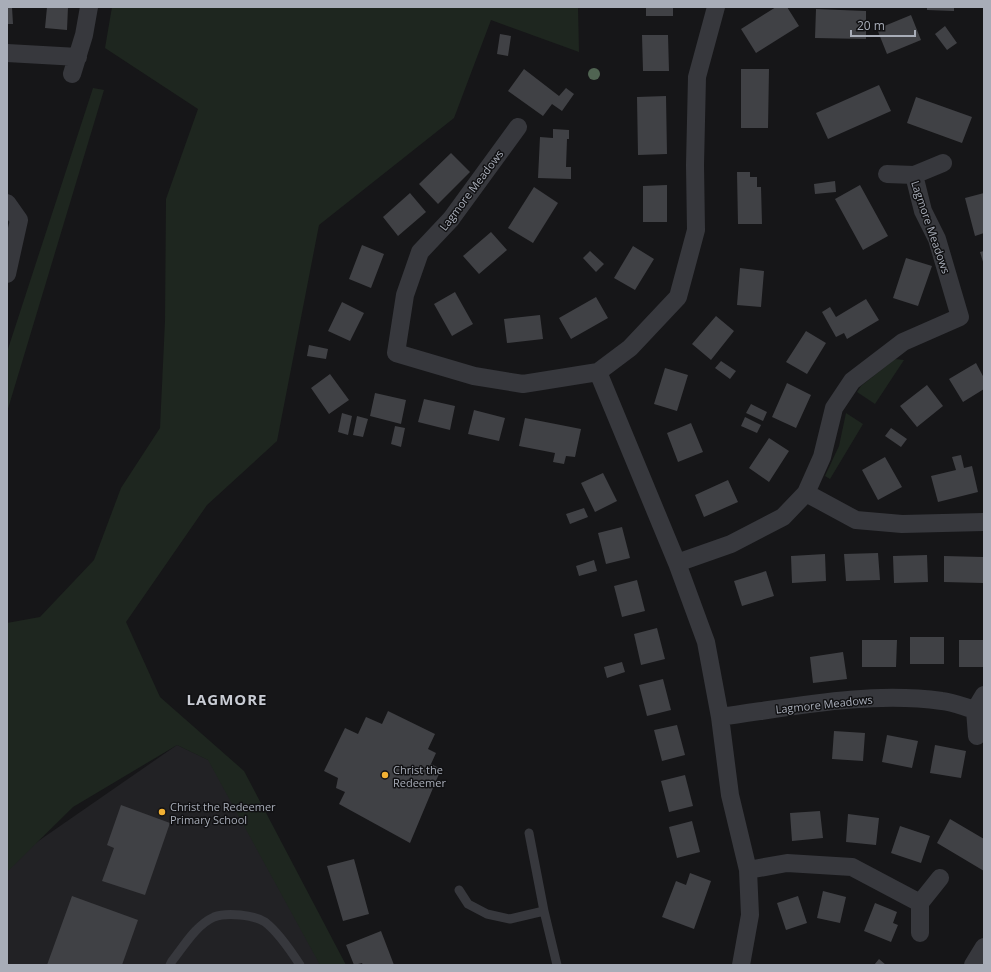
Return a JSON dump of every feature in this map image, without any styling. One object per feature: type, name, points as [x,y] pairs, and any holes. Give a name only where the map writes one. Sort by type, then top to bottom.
[{"type":"street","points":[[72,74],[78,57],[89,7]]},
{"type":"street","name":"Lagmore Meadows","points":[[518,127],[451,219],[420,252],[404,296],[396,353],[474,376],[523,384],[598,372],[630,348],[678,297],[696,230],[695,165],[697,77],[716,7]]},
{"type":"street","points":[[7,53],[78,57]]},
{"type":"street","name":"Lagmore Meadows","points":[[887,174],[914,175],[943,163]]},
{"type":"street","name":"Lagmore Meadows","points":[[677,563],[731,544],[783,517],[806,493],[822,457],[834,408],[852,381],[903,342],[960,318],[937,238],[924,211],[914,175]]},
{"type":"street","points":[[7,203],[20,220],[7,274]]},
{"type":"street","points":[[598,372],[677,563],[706,642],[720,717],[730,796],[748,870],[750,914],[741,965]]},
{"type":"street","points":[[806,493],[856,520],[902,524],[984,522]]},
{"type":"street","name":"Lagmore Meadows","points":[[720,717],[852,699],[897,698],[979,702],[977,736]]},
{"type":"street","points":[[748,870],[786,863],[852,867],[920,903]]},
{"type":"street","points":[[920,933],[920,903],[940,878]]},
{"type":"street","points":[[973,965],[984,947]]},
{"type":"lane","points":[[529,833],[544,911],[557,965]]},
{"type":"lane","points":[[459,890],[468,904],[487,914],[510,919],[544,911]]},
{"type":"lane","points":[[170,965],[198,929],[214,917],[229,914],[245,916],[264,922],[288,948],[300,965]]},
{"type":"shaded area","points":[[112,7],[578,7],[579,52],[491,20],[454,118],[319,225],[277,441],[207,505],[126,622],[160,697],[244,771],[346,965],[320,965],[208,760],[177,745],[73,807],[7,872],[7,623],[40,617],[94,560],[121,488],[160,428],[165,321],[166,199],[198,109],[105,48]]},
{"type":"shaded area","points":[[93,88],[104,90],[7,412],[7,352]]},
{"type":"shaded area","points":[[895,359],[904,360],[875,404],[857,392],[861,386]]},
{"type":"shaded area","points":[[846,413],[863,424],[830,479],[825,476],[839,446]]},
{"type":"shaded area","name":"Christ the Redeemer Primary School","points":[[177,745],[219,765],[329,965],[7,965],[7,866],[11,860]]},
{"type":"building","points":[[7,7],[12,7],[13,24],[7,24]]},
{"type":"building","points":[[47,7],[68,7],[67,30],[45,28]]},
{"type":"building","points":[[646,7],[673,7],[673,16],[646,16]]},
{"type":"building","points":[[776,7],[787,7],[799,26],[756,53],[741,29]]},
{"type":"building","points":[[927,7],[954,7],[954,11],[927,10]]},
{"type":"building","points":[[816,9],[866,11],[866,39],[815,38]]},
{"type":"building","points":[[911,15],[921,40],[887,54],[877,29]]},
{"type":"building","points":[[945,26],[957,43],[947,50],[935,34]]},
{"type":"building","points":[[500,34],[511,36],[508,56],[497,54]]},
{"type":"building","points":[[642,35],[668,35],[669,71],[643,71]]},
{"type":"building","points":[[524,69],[559,96],[566,88],[574,94],[562,111],[552,104],[543,116],[508,91]]},
{"type":"building","points":[[741,69],[769,69],[768,128],[741,128]]},
{"type":"building","points":[[879,85],[891,111],[828,139],[816,113]]},
{"type":"building","points":[[666,96],[667,154],[638,155],[637,97]]},
{"type":"building","points":[[916,97],[972,117],[962,143],[907,123]]},
{"type":"building","points":[[553,129],[569,130],[569,139],[567,139],[566,167],[571,167],[571,179],[538,178],[540,137],[553,138]]},
{"type":"building","points":[[451,153],[470,172],[438,204],[419,184]]},
{"type":"building","points":[[737,172],[750,172],[750,177],[757,177],[757,187],[761,187],[762,224],[738,224]]},
{"type":"building","points":[[835,181],[836,192],[815,194],[814,184]]},
{"type":"building","points":[[667,185],[667,222],[643,222],[643,186]]},
{"type":"building","points":[[860,185],[888,236],[863,250],[835,199]]},
{"type":"building","points":[[534,187],[558,203],[533,243],[508,228]]},
{"type":"building","points":[[410,193],[426,212],[398,236],[383,217]]},
{"type":"building","points":[[984,193],[984,233],[975,236],[965,198]]},
{"type":"building","points":[[491,232],[507,250],[479,274],[463,256]]},
{"type":"building","points":[[362,245],[384,254],[371,288],[349,279]]},
{"type":"building","points":[[633,246],[654,259],[635,290],[614,278]]},
{"type":"building","points":[[590,251],[604,264],[596,272],[583,258]]},
{"type":"building","points":[[984,251],[984,265],[980,252]]},
{"type":"building","points":[[906,258],[932,266],[918,306],[893,298]]},
{"type":"building","points":[[740,268],[764,271],[761,307],[737,305]]},
{"type":"building","points":[[455,292],[473,324],[452,336],[434,304]]},
{"type":"building","points":[[596,297],[608,318],[571,339],[559,318]]},
{"type":"building","points":[[866,299],[879,320],[847,339],[844,333],[836,337],[822,312],[830,307],[836,317]]},
{"type":"building","points":[[342,302],[364,313],[350,341],[328,331]]},
{"type":"building","points":[[540,315],[543,339],[507,343],[504,319]]},
{"type":"building","points":[[716,316],[734,331],[711,360],[692,344]]},
{"type":"building","points":[[806,331],[826,343],[807,374],[786,362]]},
{"type":"building","points":[[309,345],[328,349],[326,359],[307,356]]},
{"type":"building","points":[[721,361],[736,371],[730,379],[715,368]]},
{"type":"building","points":[[976,363],[984,378],[984,389],[963,402],[949,379]]},
{"type":"building","points":[[665,368],[688,375],[677,411],[654,404]]},
{"type":"building","points":[[330,374],[349,400],[329,414],[311,388]]},
{"type":"building","points":[[787,383],[811,395],[796,428],[772,417]]},
{"type":"building","points":[[927,385],[943,406],[917,427],[900,406]]},
{"type":"building","points":[[375,393],[406,400],[401,424],[370,416]]},
{"type":"building","points":[[424,399],[455,406],[450,430],[418,422]]},
{"type":"building","points":[[751,404],[767,412],[763,421],[746,413]]},
{"type":"building","points":[[474,410],[505,418],[499,441],[468,434]]},
{"type":"building","points":[[342,413],[352,416],[348,435],[338,432]]},
{"type":"building","points":[[357,416],[368,419],[363,437],[353,435]]},
{"type":"building","points":[[745,417],[761,425],[757,433],[741,426]]},
{"type":"building","points":[[525,418],[581,429],[575,457],[566,456],[564,464],[553,462],[555,453],[519,446]]},
{"type":"building","points":[[691,423],[703,452],[678,462],[667,433]]},
{"type":"building","points":[[395,426],[405,428],[401,447],[391,444]]},
{"type":"building","points":[[891,428],[907,439],[901,447],[885,436]]},
{"type":"building","points":[[769,438],[789,451],[769,482],[749,468]]},
{"type":"building","points":[[961,455],[964,468],[972,466],[978,492],[938,502],[931,476],[956,470],[952,457]]},
{"type":"building","points":[[885,457],[902,487],[878,500],[862,470]]},
{"type":"building","points":[[603,473],[617,501],[595,512],[581,483]]},
{"type":"building","points":[[728,480],[738,502],[704,517],[695,495]]},
{"type":"building","points":[[584,508],[588,517],[570,524],[566,514]]},
{"type":"building","points":[[622,527],[630,558],[606,564],[598,533]]},
{"type":"building","points":[[878,553],[880,580],[846,581],[844,554]]},
{"type":"building","points":[[825,554],[826,581],[792,583],[791,556]]},
{"type":"building","points":[[927,555],[928,582],[894,583],[893,556]]},
{"type":"building","points":[[944,556],[983,557],[983,583],[944,582]]},
{"type":"building","points":[[594,560],[597,571],[579,576],[576,566]]},
{"type":"building","points":[[766,571],[774,596],[742,606],[734,581]]},
{"type":"building","points":[[637,580],[645,611],[622,617],[614,586]]},
{"type":"building","points":[[657,628],[665,659],[641,665],[634,634]]},
{"type":"building","points":[[910,637],[944,637],[944,664],[910,664]]},
{"type":"building","points":[[862,640],[897,640],[896,667],[862,667]]},
{"type":"building","points":[[959,640],[984,640],[984,667],[959,667]]},
{"type":"building","points":[[843,652],[847,679],[813,683],[810,657]]},
{"type":"building","points":[[622,662],[625,672],[607,678],[604,667]]},
{"type":"building","points":[[663,679],[671,710],[647,716],[639,685]]},
{"type":"building","name":"Christ the Redeemer","points":[[388,711],[435,734],[428,749],[436,753],[431,764],[441,769],[410,843],[339,804],[345,792],[336,788],[338,778],[324,771],[345,728],[358,734],[366,717],[382,724]]},
{"type":"building","points":[[677,725],[685,755],[662,761],[654,730]]},
{"type":"building","points":[[834,731],[865,733],[863,761],[832,759]]},
{"type":"building","points":[[887,735],[918,741],[912,768],[882,762]]},
{"type":"building","points":[[935,745],[966,751],[961,778],[930,773]]},
{"type":"building","points":[[685,775],[693,806],[669,812],[661,781]]},
{"type":"building","points":[[121,805],[170,823],[145,895],[102,881],[114,848],[107,845]]},
{"type":"building","points":[[820,811],[823,838],[792,841],[790,813]]},
{"type":"building","points":[[848,814],[879,818],[876,845],[846,842]]},
{"type":"building","points":[[950,819],[984,839],[984,871],[937,843]]},
{"type":"building","points":[[692,821],[700,852],[677,858],[669,827]]},
{"type":"building","points":[[900,826],[930,836],[921,863],[891,853]]},
{"type":"building","points":[[354,859],[369,914],[343,921],[327,866]]},
{"type":"building","points":[[690,873],[711,881],[694,929],[662,917],[676,881],[686,885]]},
{"type":"building","points":[[823,891],[846,897],[840,923],[817,918]]},
{"type":"building","points":[[72,896],[138,920],[122,965],[47,965]]},
{"type":"building","points":[[798,896],[807,923],[786,930],[777,903]]},
{"type":"building","points":[[875,903],[897,912],[893,923],[898,925],[891,942],[864,931]]},
{"type":"building","points":[[381,931],[394,965],[363,965],[362,963],[354,965],[346,945]]},
{"type":"building","points":[[879,959],[886,965],[874,965]]},
{"type":"place","name":"Christ the Redeemer","points":[[385,775]]},
{"type":"place","name":"Christ the Redeemer Primary School","points":[[162,812]]},
{"type":"district","name":"LAGMORE","points":[[227,699]]}]
